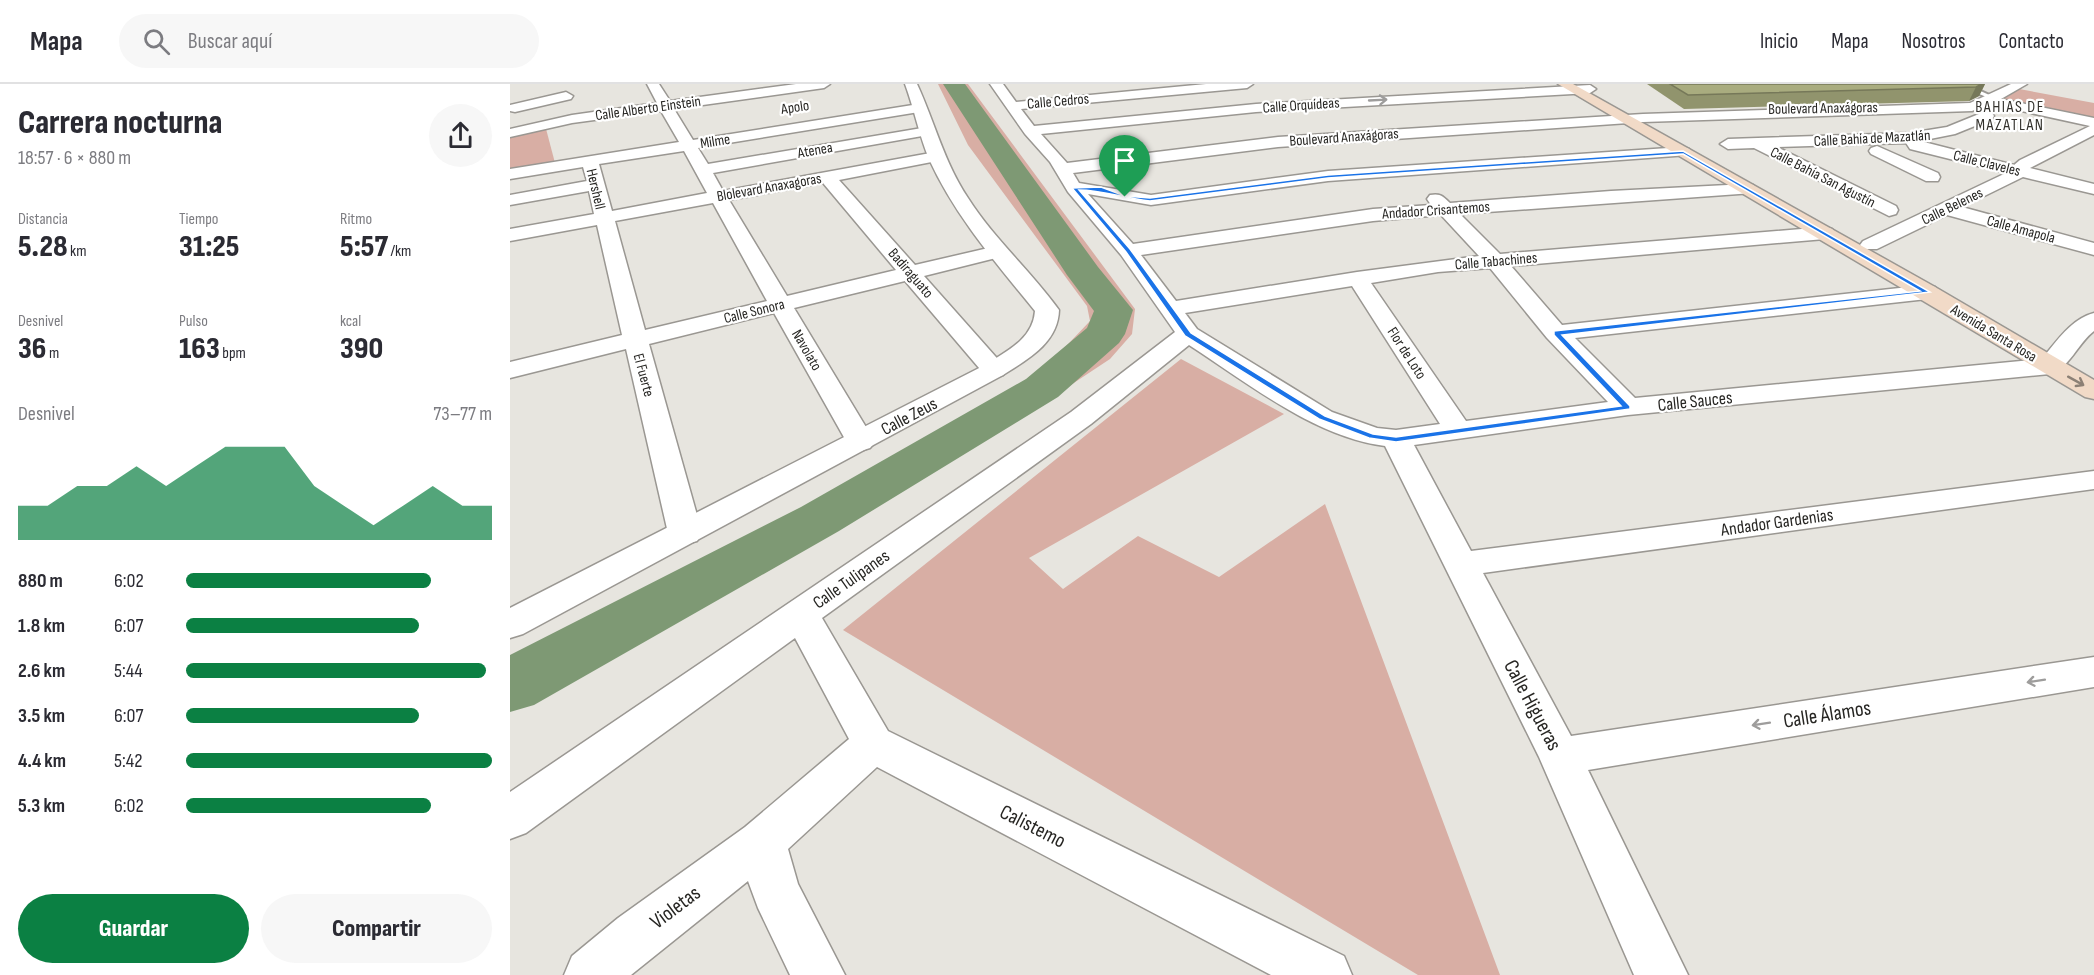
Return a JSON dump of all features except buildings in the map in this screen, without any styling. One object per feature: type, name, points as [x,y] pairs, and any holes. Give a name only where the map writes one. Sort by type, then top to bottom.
[{"type":"main road","name":"Avenida Santa Rosa","points":[[1577,87],[1870,245],[2064,359],[2094,391]]},
{"type":"main road","name":"Avenida Santa Rosa","points":[[1630,116],[1683,152],[1927,292],[2064,359]]},
{"type":"street","name":"Calle Alberto Einstein","points":[[510,133],[572,119],[767,88],[824,84]]},
{"type":"street","points":[[1001,84],[1012,106],[1030,131],[1060,165],[1074,188],[1128,251],[1178,322]]},
{"type":"street","points":[[1244,84],[1276,139]]},
{"type":"street","name":"Calle Cedros","points":[[1012,106],[1244,84]]},
{"type":"street","name":"Boulevard Anaxágoras","points":[[1060,165],[1276,139],[1380,131],[1630,116],[1848,110],[1979,100],[2021,84]]},
{"type":"street","name":"Navolato","points":[[659,87],[666,105],[682,123],[689,145],[860,442]]},
{"type":"street","name":"Calle Orquídeas","points":[[1030,131],[1256,108],[1577,87]]},
{"type":"street","points":[[532,91],[564,90]]},
{"type":"street","points":[[510,109],[564,90]]},
{"type":"street","points":[[564,90],[572,119]]},
{"type":"street","points":[[1979,100],[2094,122]]},
{"type":"street","name":"Calle Bahía de Mazatlán","points":[[1728,144],[1910,138],[1950,131],[1987,116],[1979,100]]},
{"type":"street","name":"Milme","points":[[510,174],[689,145],[915,101]]},
{"type":"street","name":"Calle Zeus","points":[[510,624],[994,370],[1032,344],[1043,333],[1048,322],[1047,310],[997,252],[955,192],[936,157],[915,101]]},
{"type":"street","name":"Atenea","points":[[703,170],[915,101]]},
{"type":"street","name":"Calle Claveles","points":[[1848,110],[1910,138],[1916,146],[2094,189]]},
{"type":"street","name":"Calle Belenes","points":[[1870,245],[2017,174],[2017,171],[2026,163],[2094,129]]},
{"type":"street","points":[[1380,131],[1445,210],[1495,261],[1556,333],[1628,407]]},
{"type":"street","points":[[1854,140],[1932,177]]},
{"type":"street","name":"Calle Bahía San Agustín","points":[[1758,143],[1889,210]]},
{"type":"street","points":[[1074,188],[1101,188],[1125,197],[1150,200],[1328,176],[1683,152]]},
{"type":"street","name":"Blolevard Anaxagoras","points":[[510,235],[936,157]]},
{"type":"street","name":"Hershell","points":[[590,161],[603,218]]},
{"type":"street","name":"Badiraguato","points":[[827,177],[994,370]]},
{"type":"street","points":[[510,200],[596,185]]},
{"type":"street","name":"Andador Crisantemos","points":[[1128,251],[1352,217],[1611,196],[1747,189]]},
{"type":"street","name":"Calle Amapola","points":[[1947,209],[2094,249]]},
{"type":"street","name":"El Fuerte","points":[[603,218],[685,533]]},
{"type":"street","name":"Calle Tabachines","points":[[1178,322],[1357,278],[1495,261],[1825,233]]},
{"type":"street","name":"Calle Sonora","points":[[510,370],[997,252]]},
{"type":"street","name":"Flor de Loto","points":[[1357,278],[1457,429]]},
{"type":"street","points":[[1556,333],[1927,292]]},
{"type":"street","points":[[2064,359],[2075,334],[2094,320]]},
{"type":"street","name":"Calle Sauces","points":[[1178,322],[1322,418],[1372,436],[1396,439],[1628,407],[2064,359]]},
{"type":"street","name":"Calle Tulipanes","points":[[510,818],[1081,418],[1178,322]]},
{"type":"street","name":"Calle Higueras","points":[[1396,439],[1560,756],[1661,975]]},
{"type":"street","name":"Andador Gardenias","points":[[1460,564],[2094,480]]},
{"type":"street","points":[[801,614],[873,744]]},
{"type":"street","name":"Calle Álamos","points":[[1560,756],[2094,672]]},
{"type":"street","name":"Violetas","points":[[591,975],[636,936],[762,842],[873,744]]},
{"type":"street","name":"Calistemo","points":[[873,744],[1325,975]]},
{"type":"street","points":[[762,842],[775,891],[818,975]]},
{"type":"lane","points":[[1959,84],[1974,90],[1979,100]]},
{"type":"lane","points":[[1974,90],[1979,100]]},
{"type":"shaded area","points":[[938,84],[968,84],[1135,309],[1132,334],[1110,359],[1027,414],[770,570],[510,710],[510,667],[973,418],[1053,360],[1090,321],[1087,306],[968,145]]},
{"type":"shaded area","points":[[2014,88],[2094,103],[2094,122],[1988,100]]},
{"type":"shaded area","points":[[545,125],[555,163],[510,170],[510,134]]},
{"type":"shaded area","points":[[1181,359],[1284,414],[1029,558],[1063,589],[1138,536],[1219,577],[1325,504],[1500,975],[1418,975],[843,630]]},
{"type":"waterway","points":[[510,686],[820,519],[1042,388],[1105,334],[1114,310],[1085,275],[954,84]]},
{"type":"district","name":"BAHIAS DE MAZATLAN","points":[[2010,115]]},
{"type":"route","points":[[1683,152],[1927,292],[1556,333],[1628,407],[1396,439],[1372,436],[1322,418],[1188,334],[1128,251],[1074,188],[1101,188],[1125,197],[1150,200],[1328,176],[1683,152]]}]
